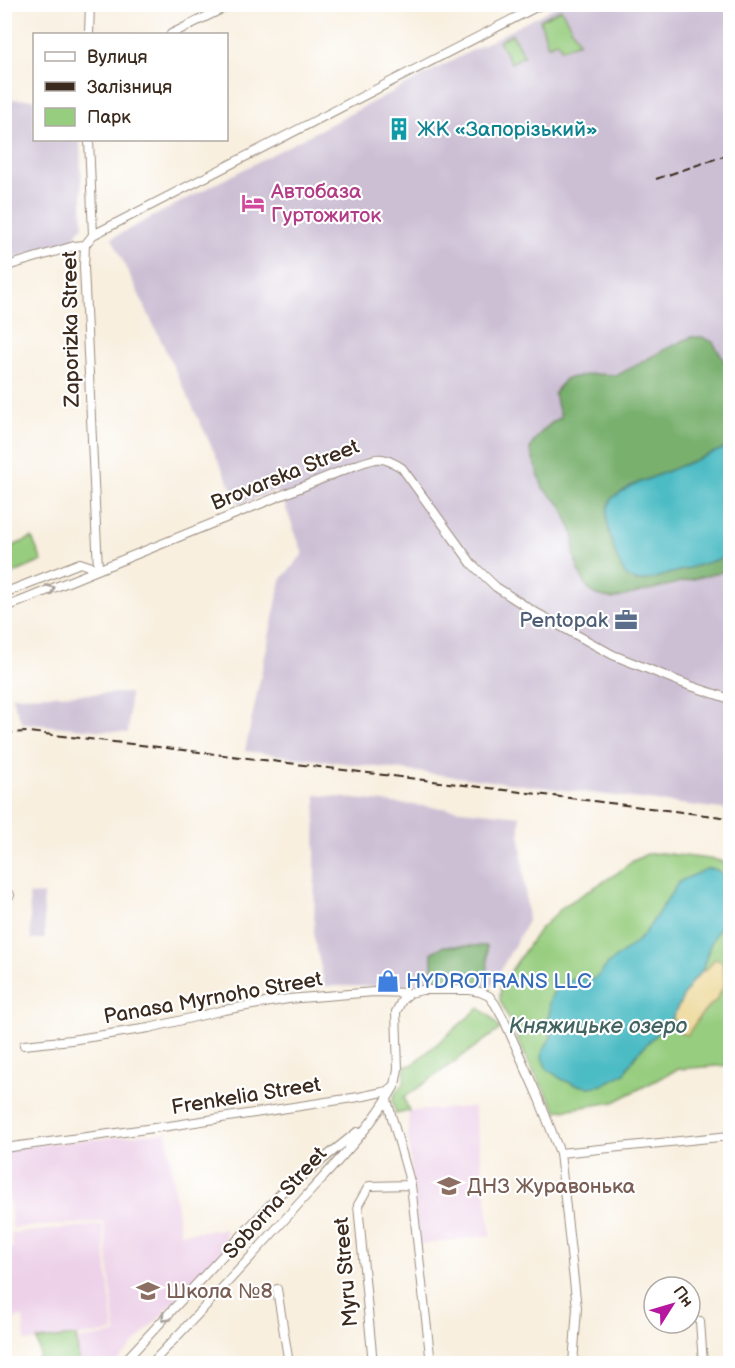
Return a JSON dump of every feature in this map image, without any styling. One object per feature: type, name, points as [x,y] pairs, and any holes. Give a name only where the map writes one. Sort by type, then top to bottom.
[{"type":"street","points":[[88,33],[90,4]]},
{"type":"street","points":[[173,33],[232,4]]},
{"type":"street","name":"Zaporizka Street","points":[[98,570],[84,267],[85,245],[93,235],[542,4]]},
{"type":"street","points":[[89,141],[93,235]]},
{"type":"street","points":[[4,267],[74,246],[85,245]]},
{"type":"street","name":"Brovarska Street","points":[[4,608],[373,458],[386,458],[402,468],[472,564],[496,587],[614,655],[688,685],[730,699]]},
{"type":"street","name":"Brovarska Street","points":[[4,593],[80,563],[98,570]]},
{"type":"street","name":"Panasa Myrnoho Street","points":[[24,1045],[149,1028],[224,1010],[288,999],[374,992],[410,993],[422,990],[470,990],[485,993],[492,999],[504,1020],[560,1153],[576,1308],[573,1364]]},
{"type":"street","points":[[395,1085],[398,1069],[396,1012],[402,1000],[410,993]]},
{"type":"street","name":"Soborna Street","points":[[151,1364],[340,1158],[374,1118],[395,1085]]},
{"type":"street","name":"Frenkelia Street","points":[[4,1148],[359,1097],[388,1091],[395,1085]]},
{"type":"street","points":[[387,1100],[411,1185],[431,1364]]},
{"type":"street","name":"Soborna Street","points":[[122,1364],[281,1193],[374,1118]]},
{"type":"street","points":[[560,1153],[730,1136]]},
{"type":"street","name":"Myru Street","points":[[373,1364],[358,1205],[369,1186],[411,1185]]},
{"type":"street","points":[[277,1289],[289,1364]]},
{"type":"street","points":[[701,1335],[703,1364]]},
{"type":"shaded area","points":[[559,5],[730,5],[730,810],[245,751],[281,580],[303,554],[283,500],[276,491],[239,504],[112,238]]},
{"type":"shaded area","points":[[33,99],[33,141],[80,141],[83,226],[71,241],[5,261],[5,100]]},
{"type":"shaded area","points":[[130,693],[128,733],[22,723],[11,696]]},
{"type":"shaded area","points":[[316,795],[520,816],[528,921],[491,987],[325,986],[314,937]]},
{"type":"shaded area","points":[[43,894],[45,939],[31,939],[29,895]]},
{"type":"shaded area","name":"ДНЗ Журавонька","points":[[474,1107],[491,1235],[419,1245],[408,1136],[409,1111]]},
{"type":"shaded area","name":"Школа №8","points":[[167,1132],[180,1233],[225,1229],[226,1247],[116,1363],[79,1363],[77,1340],[116,1334],[104,1222],[12,1228],[4,1148]]},
{"type":"shaded area","points":[[102,1225],[114,1332],[25,1342],[23,1317],[5,1320],[4,1249],[13,1248],[11,1233]]},
{"type":"green space","points":[[561,9],[579,42],[562,49],[557,41],[548,46],[540,20]]},
{"type":"green space","points":[[512,34],[524,56],[511,63],[499,41]]},
{"type":"green space","points":[[691,337],[702,337],[713,342],[730,371],[730,446],[631,486],[612,498],[635,581],[648,580],[730,556],[730,570],[613,599],[597,595],[589,590],[579,572],[574,554],[574,535],[561,505],[543,488],[530,449],[543,430],[561,417],[554,394],[565,379],[591,374],[618,375]]},
{"type":"green space","points":[[32,538],[42,561],[5,577],[5,549]]},
{"type":"green space","points":[[661,853],[717,860],[730,864],[730,1065],[678,1069],[614,1102],[557,1111],[530,1066],[500,1000],[501,985],[539,930],[564,906],[633,861],[647,854]]},
{"type":"green space","points":[[444,946],[487,946],[488,977],[479,983],[432,983],[432,952]]},
{"type":"green space","points":[[479,1008],[491,1017],[500,1029],[404,1098],[409,1111],[396,1114],[392,1100],[397,1090],[404,1084],[405,1066],[412,1065]]},
{"type":"green space","points":[[76,1336],[79,1363],[36,1363],[40,1355],[37,1340]]},
{"type":"sand","points":[[715,959],[722,961],[725,983],[717,999],[701,1015],[687,1035],[681,1033],[675,1027],[675,1020],[672,1018],[690,984]]},
{"type":"water","points":[[730,446],[730,556],[648,580],[636,581],[629,578],[621,567],[609,530],[607,514],[612,498],[631,486]]},
{"type":"water","name":"Княжицьке озеро","points":[[706,869],[715,869],[724,875],[727,882],[726,915],[710,945],[702,971],[690,984],[672,1018],[636,1055],[625,1073],[602,1085],[590,1087],[576,1085],[563,1080],[547,1069],[542,1058],[543,1050],[552,1036],[547,1029],[547,1022],[549,1003],[553,993],[566,982],[575,979],[593,979],[600,974],[608,964],[645,933],[678,883]]},
{"type":"railway","points":[[656,179],[730,154]]},
{"type":"railway","points":[[4,733],[28,732],[175,749],[730,818]]},
{"type":"place","name":"ЖК «Запорізький»","points":[[399,129]]},
{"type":"place","name":"Автобаза Гуртожиток","points":[[253,203]]},
{"type":"place","name":"Pentopak","points":[[626,620]]},
{"type":"place","name":"HYDROTRANS LLC","points":[[388,981]]},
{"type":"place","name":"ДНЗ Журавонька","points":[[449,1186]]},
{"type":"place","name":"Школа №8","points":[[148,1291]]}]
